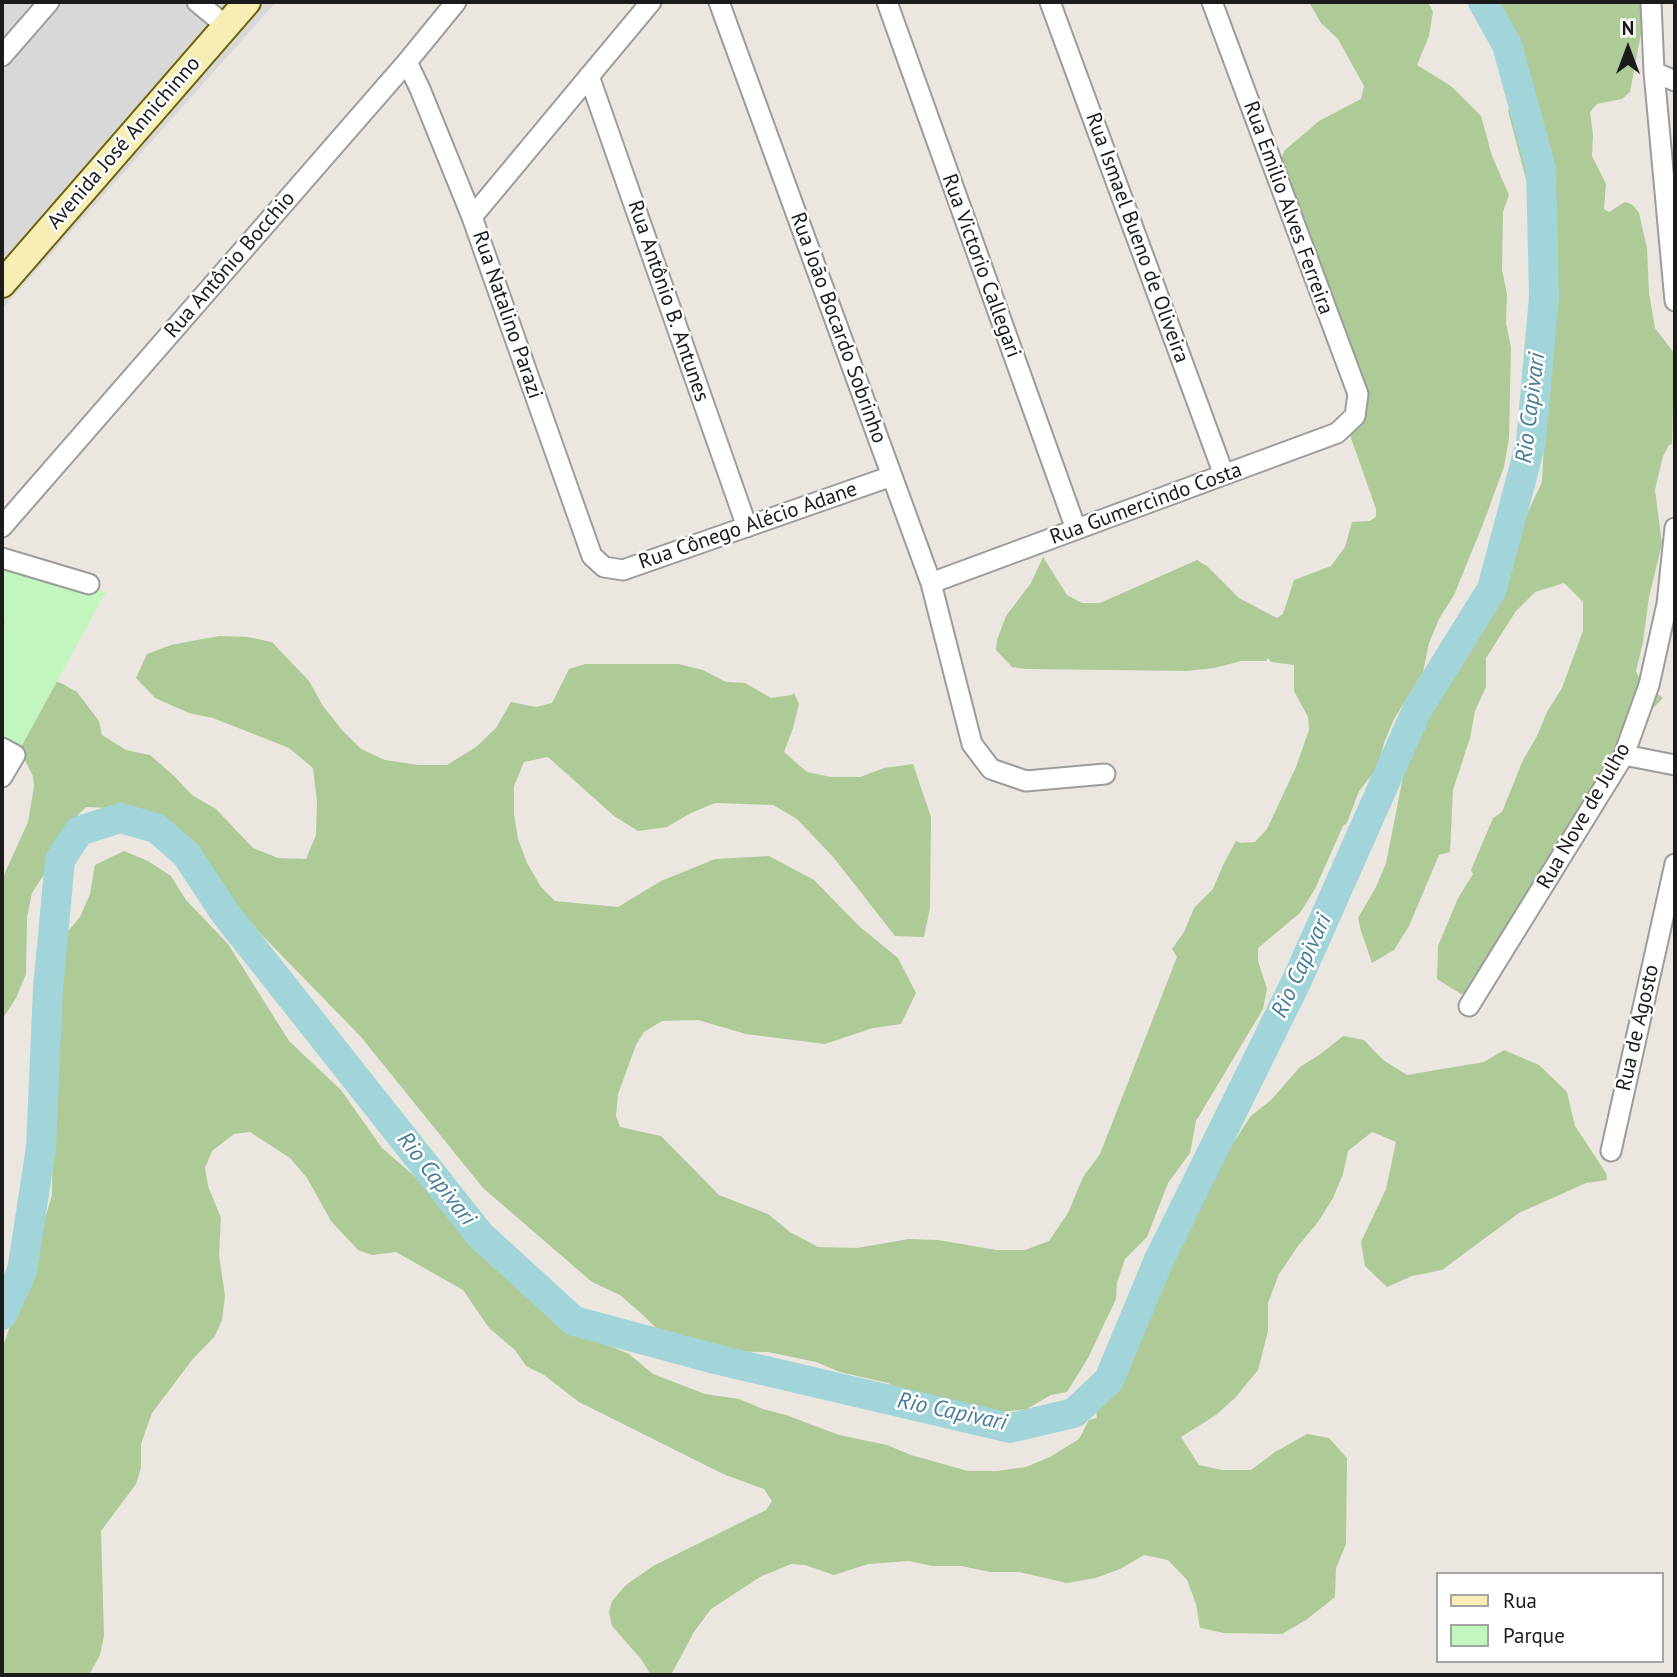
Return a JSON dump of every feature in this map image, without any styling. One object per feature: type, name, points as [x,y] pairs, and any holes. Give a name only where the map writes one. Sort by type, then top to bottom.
[{"type":"street","points":[[2,56],[49,2]]},
{"type":"street","points":[[197,2],[226,26]]},
{"type":"street","name":"Avenida José Annichinno","points":[[2,284],[247,2]]},
{"type":"street","name":"Rua Antônio Bocchio","points":[[2,527],[407,62],[456,2]]},
{"type":"street","points":[[472,216],[650,2]]},
{"type":"street","name":"Rua João Bocardo Sobrinho","points":[[719,2],[931,583],[972,744],[991,769],[1026,781],[1105,774]]},
{"type":"street","name":"Rua Victorio Callegari","points":[[887,2],[1076,529]]},
{"type":"street","name":"Rua Ismael Bueno de Oliveira","points":[[1050,2],[1224,475]]},
{"type":"street","name":"Rua Emilio Alves Ferreira","points":[[1212,2],[1358,394],[1354,416]]},
{"type":"street","points":[[1651,2],[1654,72],[1673,245],[1675,301]]},
{"type":"street","name":"Rua Natalino Parazi","points":[[407,62],[472,216],[592,556],[604,567]]},
{"type":"street","points":[[1654,72],[1675,81]]},
{"type":"street","name":"Rua Antônio B. Antunes","points":[[589,76],[747,527]]},
{"type":"street","name":"Rua Gumercindo Costa","points":[[931,583],[1338,433],[1354,416]]},
{"type":"street","name":"Rua Cônego Alécio Adane","points":[[604,567],[624,570],[892,476]]},
{"type":"street","name":"Rua Nove de Julho","points":[[1469,1006],[1624,755],[1649,685],[1671,605],[1675,528]]},
{"type":"street","points":[[2,558],[89,584]]},
{"type":"street","points":[[2,777],[8,752]]},
{"type":"street","points":[[1624,755],[1675,765]]},
{"type":"street","name":"Rua de Agosto","points":[[1611,1151],[1675,864]]},
{"type":"path","points":[[2,558],[2,637]]},
{"type":"shaded area","points":[[2,2],[276,2],[2,309]]},
{"type":"green space","points":[[1309,2],[1428,2],[1433,12],[1429,36],[1417,65],[1451,86],[1481,116],[1492,156],[1509,195],[1503,212],[1502,270],[1507,294],[1506,323],[1511,347],[1509,438],[1504,467],[1454,595],[1439,619],[1429,643],[1423,672],[1394,719],[1378,767],[1359,791],[1347,823],[1343,826],[1315,889],[1300,913],[1258,948],[1258,961],[1267,989],[1263,1009],[1196,1121],[1190,1153],[1168,1183],[1147,1237],[1125,1259],[1117,1283],[1116,1299],[1088,1358],[1067,1392],[1051,1395],[1027,1409],[964,1413],[911,1397],[888,1383],[840,1372],[816,1362],[768,1352],[711,1351],[663,1335],[620,1295],[592,1282],[483,1188],[361,1037],[224,896],[163,837],[109,808],[86,807],[67,826],[63,845],[32,893],[27,917],[26,974],[16,998],[2,1020],[4,875],[28,822],[34,786],[33,776],[16,743],[2,661],[61,683],[77,692],[99,721],[102,735],[126,750],[150,755],[192,795],[216,809],[253,848],[278,858],[306,859],[316,835],[317,802],[313,768],[289,748],[213,718],[189,713],[155,698],[136,678],[147,654],[171,645],[219,636],[248,637],[272,642],[309,681],[323,706],[361,749],[385,760],[418,765],[447,765],[476,747],[496,728],[511,702],[536,707],[552,703],[569,669],[585,664],[679,664],[703,670],[726,682],[745,683],[771,698],[794,693],[799,704],[784,752],[807,772],[831,777],[860,777],[884,768],[913,764],[931,817],[930,908],[924,937],[895,936],[834,858],[797,819],[773,805],[715,803],[667,827],[638,831],[614,816],[548,757],[524,762],[514,786],[514,814],[518,839],[527,863],[541,887],[555,901],[618,907],[661,881],[715,859],[769,856],[814,880],[860,927],[898,958],[916,993],[901,1024],[873,1028],[825,1044],[746,1034],[698,1020],[662,1021],[644,1032],[636,1045],[618,1094],[616,1116],[620,1127],[661,1136],[719,1195],[768,1214],[790,1232],[818,1247],[857,1248],[909,1239],[938,1240],[996,1250],[1025,1250],[1049,1241],[1068,1213],[1083,1177],[1100,1154],[1177,957],[1172,949],[1184,932],[1194,908],[1213,889],[1236,841],[1255,842],[1267,829],[1296,767],[1309,730],[1308,717],[1294,691],[1294,665],[1271,662],[1268,658],[1266,661],[1241,661],[1187,671],[1026,669],[1012,667],[996,650],[997,640],[1006,616],[1031,583],[1043,557],[1067,595],[1082,603],[1100,603],[1197,560],[1207,566],[1239,598],[1277,618],[1283,614],[1294,580],[1331,566],[1345,547],[1352,522],[1370,521],[1376,517],[1376,509],[1350,435],[1350,396],[1277,167],[1285,150],[1319,121],[1361,99],[1364,86],[1338,39],[1321,23]]},
{"type":"green space","points":[[1490,2],[1649,2],[1630,92],[1622,99],[1597,104],[1590,112],[1592,156],[1606,184],[1604,209],[1609,212],[1625,202],[1633,205],[1639,213],[1647,248],[1649,293],[1655,328],[1674,353],[1672,444],[1663,456],[1655,490],[1662,544],[1649,597],[1636,671],[1641,682],[1663,698],[1615,747],[1575,845],[1465,994],[1461,994],[1437,979],[1438,946],[1458,898],[1473,874],[1471,870],[1493,818],[1502,812],[1523,760],[1562,688],[1583,631],[1583,602],[1564,583],[1535,592],[1516,611],[1486,658],[1486,687],[1475,711],[1470,738],[1453,790],[1450,852],[1439,855],[1409,926],[1394,950],[1372,963],[1358,918],[1386,863],[1402,782],[1403,753],[1438,682],[1479,627],[1497,577],[1542,482],[1545,425],[1544,333],[1550,309],[1551,251],[1546,222],[1537,198],[1530,194],[1508,111],[1512,101],[1512,74]]},
{"type":"green space","points":[[2,563],[106,592],[20,749],[2,740]]},
{"type":"green space","points":[[124,851],[148,861],[171,876],[186,900],[228,944],[289,1041],[341,1090],[382,1148],[454,1212],[510,1271],[586,1325],[605,1344],[629,1354],[653,1374],[705,1394],[739,1399],[839,1435],[887,1445],[911,1455],[968,1471],[1026,1467],[1050,1457],[1079,1439],[1089,1420],[1097,1418],[1096,1410],[1139,1333],[1191,1196],[1215,1170],[1251,1116],[1271,1100],[1300,1067],[1343,1036],[1364,1040],[1383,1060],[1407,1075],[1484,1062],[1504,1050],[1539,1065],[1567,1092],[1575,1126],[1606,1173],[1607,1180],[1586,1183],[1519,1213],[1442,1270],[1412,1276],[1387,1287],[1365,1266],[1361,1242],[1386,1189],[1396,1142],[1372,1132],[1348,1151],[1343,1174],[1333,1198],[1279,1274],[1268,1303],[1268,1331],[1258,1370],[1235,1398],[1216,1415],[1181,1437],[1199,1465],[1222,1470],[1251,1470],[1275,1452],[1307,1434],[1329,1438],[1347,1458],[1346,1544],[1336,1568],[1335,1597],[1306,1620],[1282,1634],[1224,1633],[1200,1628],[1196,1604],[1187,1580],[1168,1560],[1144,1555],[1120,1569],[1096,1578],[1067,1583],[1019,1572],[990,1572],[909,1561],[868,1564],[834,1575],[805,1565],[791,1564],[760,1577],[711,1609],[694,1632],[671,1675],[651,1675],[641,1659],[612,1626],[609,1612],[612,1601],[626,1585],[653,1566],[766,1510],[772,1501],[764,1489],[723,1474],[579,1402],[544,1375],[526,1366],[515,1350],[489,1328],[463,1290],[396,1252],[372,1255],[358,1250],[331,1221],[307,1178],[290,1158],[250,1132],[234,1134],[212,1151],[205,1168],[208,1186],[221,1218],[219,1255],[225,1296],[222,1320],[215,1336],[192,1360],[152,1413],[141,1444],[141,1468],[136,1484],[101,1531],[104,1636],[100,1655],[89,1675],[2,1675],[2,1349],[52,1195],[55,1022],[45,970],[60,941],[80,917],[90,894],[95,865]]},
{"type":"waterway","name":"Rio Capivari","points":[[2,1315],[22,1271],[41,1148],[48,989],[60,860],[79,831],[120,818],[156,828],[186,854],[225,913],[480,1235],[574,1321],[719,1360],[1010,1428],[1074,1413],[1109,1380],[1158,1262],[1297,980],[1417,710],[1492,589],[1531,442],[1544,297],[1541,169],[1507,45],[1483,2]]}]
